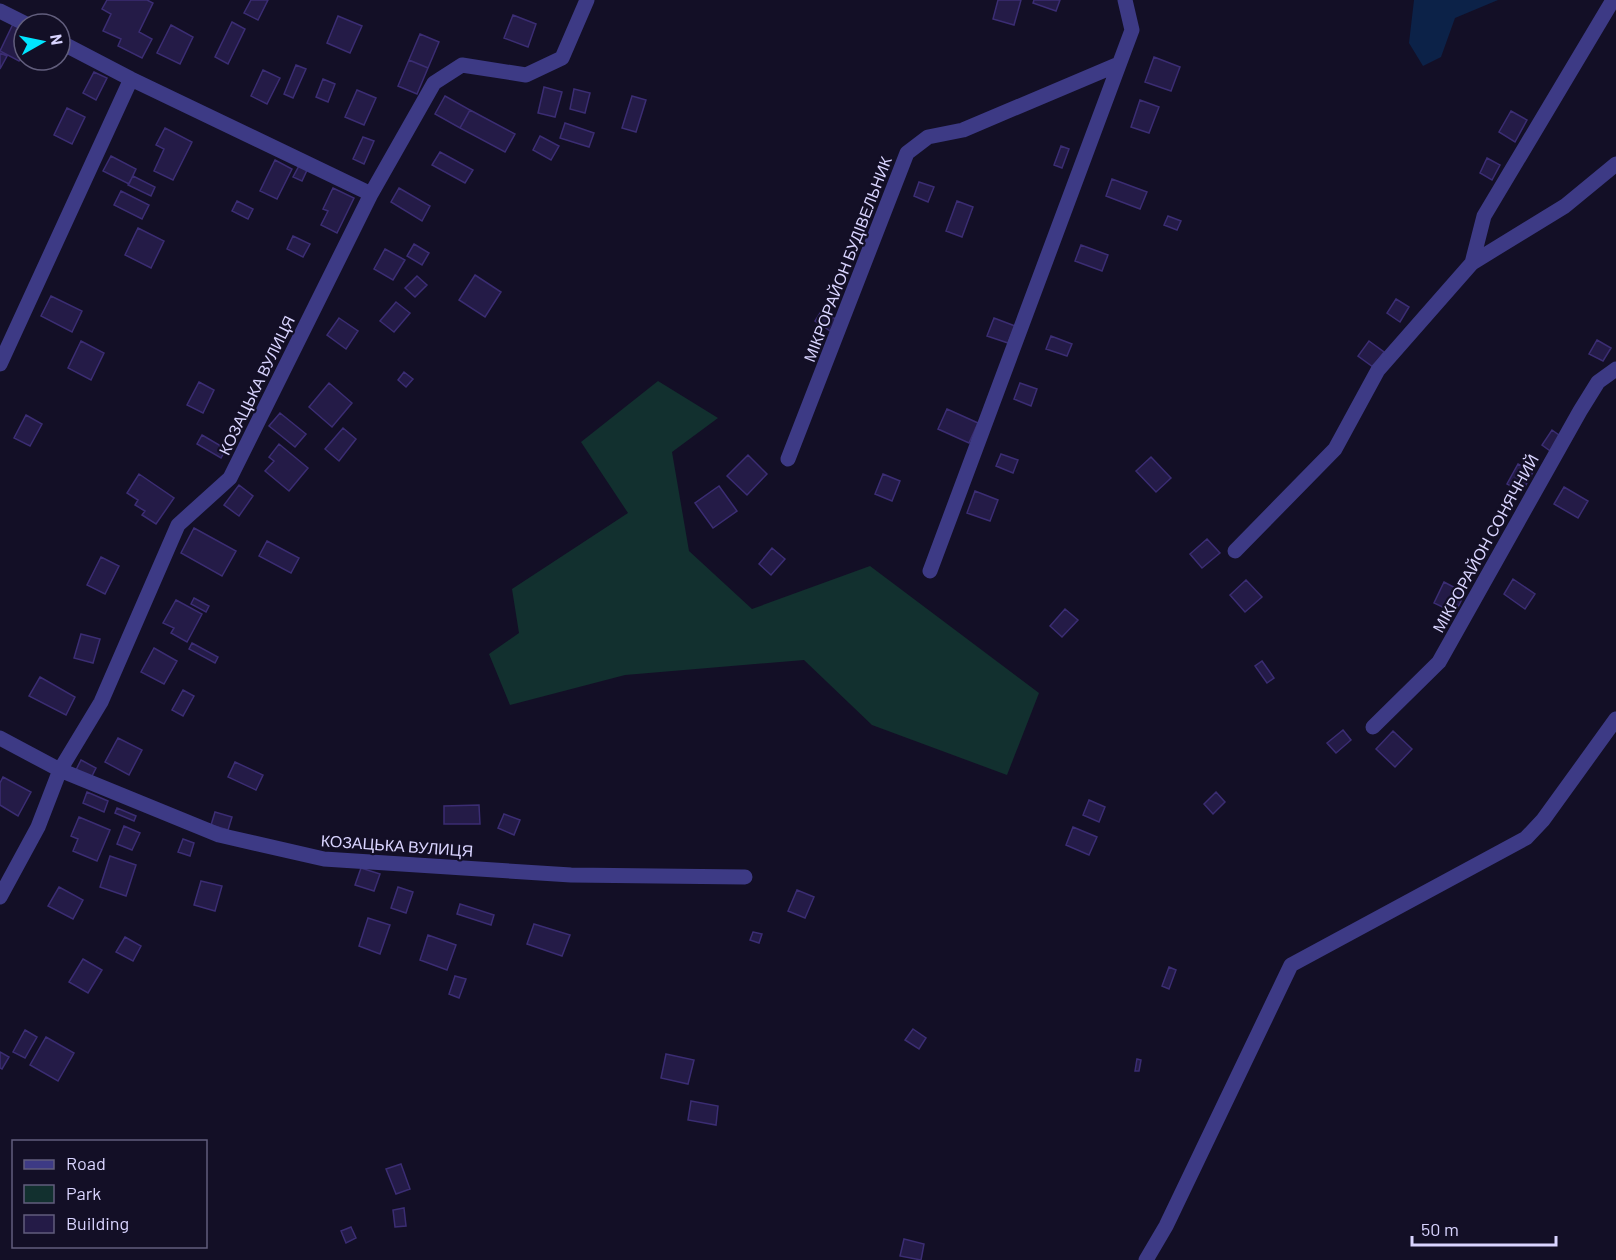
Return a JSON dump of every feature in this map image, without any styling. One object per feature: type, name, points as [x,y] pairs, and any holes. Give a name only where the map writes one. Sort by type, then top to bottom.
[{"type":"street","name":"КОЗАЦЬКА ВУЛИЦЯ","points":[[0,897],[38,827],[60,770],[101,702],[178,525],[230,478],[371,194],[434,83],[462,65],[526,75],[562,58],[587,0]]},
{"type":"street","points":[[930,571],[1132,30],[1125,0]]},
{"type":"street","points":[[1472,263],[1484,216],[1613,0]]},
{"type":"street","points":[[72,48],[371,194]]},
{"type":"street","name":"МІКРОРАЙОН БУДІВЕЛЬНИК","points":[[788,459],[907,153],[928,137],[963,130],[1119,64]]},
{"type":"street","points":[[0,364],[131,79]]},
{"type":"street","points":[[1235,551],[1335,449],[1378,370],[1472,263],[1565,206],[1616,164]]},
{"type":"street","name":"МІКРОРАЙОН СОНЯЧНИЙ","points":[[1373,727],[1439,662],[1580,411],[1598,382],[1616,369]]},
{"type":"street","points":[[1146,1260],[1166,1226],[1291,965],[1526,838],[1543,820],[1616,719]]},
{"type":"street","name":"КОЗАЦЬКА ВУЛИЦЯ","points":[[0,738],[60,770],[219,835],[324,859],[571,875],[745,877]]},
{"type":"green space","points":[[658,381],[718,418],[672,452],[689,551],[752,609],[870,566],[1039,693],[1007,775],[872,725],[804,660],[625,675],[510,705],[489,654],[519,633],[512,589],[628,513],[581,442]]},
{"type":"water","points":[[1414,0],[1498,0],[1455,18],[1441,57],[1423,66],[1409,43]]},
{"type":"building","points":[[107,0],[147,0],[153,3],[139,32],[152,39],[142,58],[118,46],[121,39],[103,31],[111,14],[102,9]]},
{"type":"building","points":[[251,0],[268,0],[258,20],[244,13]]},
{"type":"building","points":[[998,0],[1021,0],[1014,25],[993,19]]},
{"type":"building","points":[[1034,0],[1060,0],[1056,11],[1033,3]]},
{"type":"building","points":[[513,15],[536,24],[528,47],[504,38]]},
{"type":"building","points":[[338,16],[362,26],[350,53],[327,43]]},
{"type":"building","points":[[232,22],[245,29],[228,64],[215,57]]},
{"type":"building","points":[[171,25],[193,37],[180,64],[157,53]]},
{"type":"building","points":[[12,26],[12,57],[0,51]]},
{"type":"building","points":[[420,34],[439,42],[428,68],[409,60]]},
{"type":"building","points":[[0,53],[7,56],[0,69]]},
{"type":"building","points":[[1154,57],[1180,67],[1171,91],[1145,82]]},
{"type":"building","points":[[409,60],[428,68],[417,94],[398,86]]},
{"type":"building","points":[[296,65],[306,69],[293,98],[284,94]]},
{"type":"building","points":[[263,70],[280,78],[267,104],[251,96]]},
{"type":"building","points":[[94,72],[107,78],[96,100],[83,93]]},
{"type":"building","points":[[323,79],[335,84],[328,102],[316,97]]},
{"type":"building","points":[[544,87],[562,92],[555,117],[538,113]]},
{"type":"building","points":[[574,89],[590,93],[585,113],[570,109]]},
{"type":"building","points":[[357,90],[376,98],[364,125],[345,117]]},
{"type":"building","points":[[445,96],[470,110],[460,128],[435,114]]},
{"type":"building","points":[[632,96],[646,100],[636,132],[622,128]]},
{"type":"building","points":[[1140,100],[1159,107],[1149,133],[1131,127]]},
{"type":"building","points":[[67,108],[85,117],[72,144],[54,135]]},
{"type":"building","points":[[470,110],[515,134],[505,152],[460,128]]},
{"type":"building","points":[[1511,111],[1527,120],[1515,142],[1499,132]]},
{"type":"building","points":[[565,123],[594,133],[589,147],[560,138]]},
{"type":"building","points":[[165,128],[192,142],[173,180],[154,171],[164,149],[156,145]]},
{"type":"building","points":[[540,136],[559,146],[551,160],[533,150]]},
{"type":"building","points":[[363,137],[374,141],[364,164],[353,159]]},
{"type":"building","points":[[1061,146],[1069,149],[1062,168],[1054,165]]},
{"type":"building","points":[[440,152],[473,170],[465,183],[432,165]]},
{"type":"building","points":[[111,156],[136,169],[129,184],[103,171]]},
{"type":"building","points":[[1487,158],[1500,165],[1492,180],[1480,173]]},
{"type":"building","points":[[275,160],[292,169],[277,199],[260,191]]},
{"type":"building","points":[[300,164],[308,168],[302,181],[293,177]]},
{"type":"building","points":[[133,176],[155,187],[151,196],[128,185]]},
{"type":"building","points":[[1112,179],[1147,192],[1140,209],[1106,196]]},
{"type":"building","points":[[919,182],[934,187],[928,202],[914,196]]},
{"type":"building","points":[[333,188],[354,198],[337,233],[321,225],[328,211],[323,209]]},
{"type":"building","points":[[399,188],[430,206],[422,221],[391,202]]},
{"type":"building","points":[[121,191],[149,205],[142,219],[114,205]]},
{"type":"building","points":[[237,201],[253,209],[248,219],[232,211]]},
{"type":"building","points":[[957,201],[973,207],[962,237],[946,231]]},
{"type":"building","points":[[1168,216],[1181,221],[1177,230],[1164,225]]},
{"type":"building","points":[[138,228],[164,241],[151,268],[125,255]]},
{"type":"building","points":[[293,236],[310,244],[303,257],[287,249]]},
{"type":"building","points":[[414,244],[429,253],[422,265],[407,256]]},
{"type":"building","points":[[1081,245],[1108,255],[1102,271],[1075,261]]},
{"type":"building","points":[[385,249],[405,260],[393,280],[374,269]]},
{"type":"building","points":[[475,275],[501,292],[485,317],[459,300]]},
{"type":"building","points":[[417,276],[427,285],[415,297],[405,288]]},
{"type":"building","points":[[51,296],[82,311],[72,332],[41,316]]},
{"type":"building","points":[[1396,299],[1409,307],[1400,322],[1387,313]]},
{"type":"building","points":[[396,302],[410,313],[394,332],[380,321]]},
{"type":"building","points":[[822,310],[837,320],[830,331],[815,321]]},
{"type":"building","points":[[339,318],[358,331],[346,349],[327,335]]},
{"type":"building","points":[[994,318],[1015,326],[1008,343],[987,336]]},
{"type":"building","points":[[1051,336],[1072,344],[1067,356],[1046,349]]},
{"type":"building","points":[[1597,340],[1611,348],[1603,361],[1589,354]]},
{"type":"building","points":[[81,341],[104,353],[91,380],[68,368]]},
{"type":"building","points":[[1369,341],[1384,352],[1373,367],[1358,356]]},
{"type":"building","points":[[404,372],[413,379],[406,387],[398,380]]},
{"type":"building","points":[[199,382],[214,390],[203,413],[187,405]]},
{"type":"building","points":[[329,383],[352,403],[332,427],[309,407]]},
{"type":"building","points":[[1020,383],[1037,389],[1031,406],[1014,399]]},
{"type":"building","points":[[947,409],[978,423],[969,443],[938,429]]},
{"type":"building","points":[[280,413],[306,434],[295,447],[269,426]]},
{"type":"building","points":[[26,415],[42,424],[30,446],[14,438]]},
{"type":"building","points":[[343,428],[356,439],[339,461],[325,449]]},
{"type":"building","points":[[1552,430],[1563,438],[1553,453],[1542,445]]},
{"type":"building","points":[[202,435],[226,449],[221,458],[197,444]]},
{"type":"building","points":[[279,444],[308,468],[289,491],[265,471],[274,461],[269,457]]},
{"type":"building","points":[[1001,454],[1018,460],[1013,473],[996,466]]},
{"type":"building","points":[[748,455],[767,474],[747,495],[727,476]]},
{"type":"building","points":[[1151,457],[1171,478],[1156,492],[1136,471]]},
{"type":"building","points":[[1518,464],[1533,472],[1522,492],[1507,484]]},
{"type":"building","points":[[139,474],[174,498],[156,524],[142,515],[145,511],[135,505],[138,500],[127,493]]},
{"type":"building","points":[[883,474],[900,481],[892,501],[875,494]]},
{"type":"building","points":[[239,485],[253,496],[239,516],[224,505]]},
{"type":"building","points":[[719,486],[737,511],[713,528],[695,503]]},
{"type":"building","points":[[1564,487],[1588,501],[1578,518],[1554,504]]},
{"type":"building","points":[[975,491],[998,500],[990,521],[967,513]]},
{"type":"building","points":[[194,528],[236,551],[222,576],[181,553]]},
{"type":"building","points":[[1207,539],[1220,553],[1202,568],[1190,554]]},
{"type":"building","points":[[267,541],[299,558],[291,573],[259,556]]},
{"type":"building","points":[[772,548],[785,559],[771,575],[759,564]]},
{"type":"building","points":[[101,557],[119,566],[105,594],[87,585]]},
{"type":"building","points":[[1513,579],[1535,594],[1525,609],[1504,594]]},
{"type":"building","points":[[1246,580],[1262,597],[1245,612],[1230,595]]},
{"type":"building","points":[[1444,582],[1465,593],[1455,613],[1434,603]]},
{"type":"building","points":[[194,598],[209,606],[206,612],[191,604]]},
{"type":"building","points":[[176,600],[202,614],[187,642],[171,633],[174,628],[163,623]]},
{"type":"building","points":[[1065,609],[1078,620],[1062,637],[1050,626]]},
{"type":"building","points":[[81,634],[100,639],[93,663],[74,658]]},
{"type":"building","points":[[192,643],[218,657],[215,663],[189,649]]},
{"type":"building","points":[[154,648],[177,661],[164,684],[141,672]]},
{"type":"building","points":[[1262,661],[1274,678],[1267,683],[1255,666]]},
{"type":"building","points":[[40,677],[75,697],[66,715],[29,696]]},
{"type":"building","points":[[183,690],[194,696],[183,716],[172,710]]},
{"type":"building","points":[[1343,730],[1351,740],[1336,753],[1327,743]]},
{"type":"building","points":[[1393,731],[1412,749],[1395,767],[1376,749]]},
{"type":"building","points":[[118,738],[142,750],[129,775],[105,762]]},
{"type":"building","points":[[81,760],[96,768],[91,778],[76,770]]},
{"type":"building","points":[[235,762],[263,775],[256,790],[228,777]]},
{"type":"building","points":[[3,777],[31,792],[18,816],[0,805],[0,783]]},
{"type":"building","points":[[87,792],[108,801],[104,812],[83,803]]},
{"type":"building","points":[[1216,792],[1225,802],[1213,814],[1204,804]]},
{"type":"building","points":[[1089,800],[1105,807],[1099,822],[1083,815]]},
{"type":"building","points":[[479,805],[480,824],[444,824],[444,806]]},
{"type":"building","points":[[117,808],[136,816],[134,821],[115,813]]},
{"type":"building","points":[[215,812],[232,817],[228,830],[211,825]]},
{"type":"building","points":[[504,814],[520,820],[514,835],[498,828]]},
{"type":"building","points":[[79,817],[110,830],[97,861],[73,851],[78,839],[71,836]]},
{"type":"building","points":[[124,826],[140,833],[132,850],[117,844]]},
{"type":"building","points":[[1073,827],[1097,837],[1089,855],[1066,845]]},
{"type":"building","points":[[183,839],[194,843],[190,856],[178,852]]},
{"type":"building","points":[[110,856],[136,865],[126,896],[100,887]]},
{"type":"building","points":[[361,868],[380,874],[374,891],[355,885]]},
{"type":"building","points":[[201,881],[222,886],[215,911],[194,905]]},
{"type":"building","points":[[59,887],[83,900],[73,919],[48,906]]},
{"type":"building","points":[[398,887],[413,892],[406,913],[391,908]]},
{"type":"building","points":[[797,890],[814,897],[805,918],[788,911]]},
{"type":"building","points":[[460,904],[494,915],[491,925],[457,914]]},
{"type":"building","points":[[368,918],[390,925],[380,954],[359,946]]},
{"type":"building","points":[[534,924],[570,935],[562,956],[527,944]]},
{"type":"building","points":[[753,932],[762,934],[759,943],[750,940]]},
{"type":"building","points":[[428,935],[456,945],[447,970],[420,960]]},
{"type":"building","points":[[125,937],[141,946],[133,961],[116,952]]},
{"type":"building","points":[[83,959],[102,970],[88,993],[69,982]]},
{"type":"building","points":[[1169,967],[1176,970],[1169,989],[1162,986]]},
{"type":"building","points":[[455,976],[466,979],[459,998],[449,994]]},
{"type":"building","points":[[913,1029],[926,1038],[919,1049],[905,1040]]},
{"type":"building","points":[[25,1030],[37,1037],[25,1058],[13,1052]]},
{"type":"building","points":[[46,1037],[74,1053],[58,1081],[30,1065]]},
{"type":"building","points":[[0,1052],[9,1057],[2,1069],[0,1068]]},
{"type":"building","points":[[666,1054],[694,1060],[688,1084],[661,1078]]},
{"type":"building","points":[[1137,1059],[1141,1060],[1139,1071],[1135,1071]]},
{"type":"building","points":[[691,1101],[718,1106],[716,1125],[688,1120]]},
{"type":"building","points":[[401,1164],[410,1189],[396,1194],[386,1169]]},
{"type":"building","points":[[404,1208],[406,1226],[395,1227],[393,1210]]},
{"type":"building","points":[[351,1227],[356,1238],[346,1243],[341,1231]]},
{"type":"building","points":[[904,1239],[924,1244],[921,1260],[900,1256]]}]
